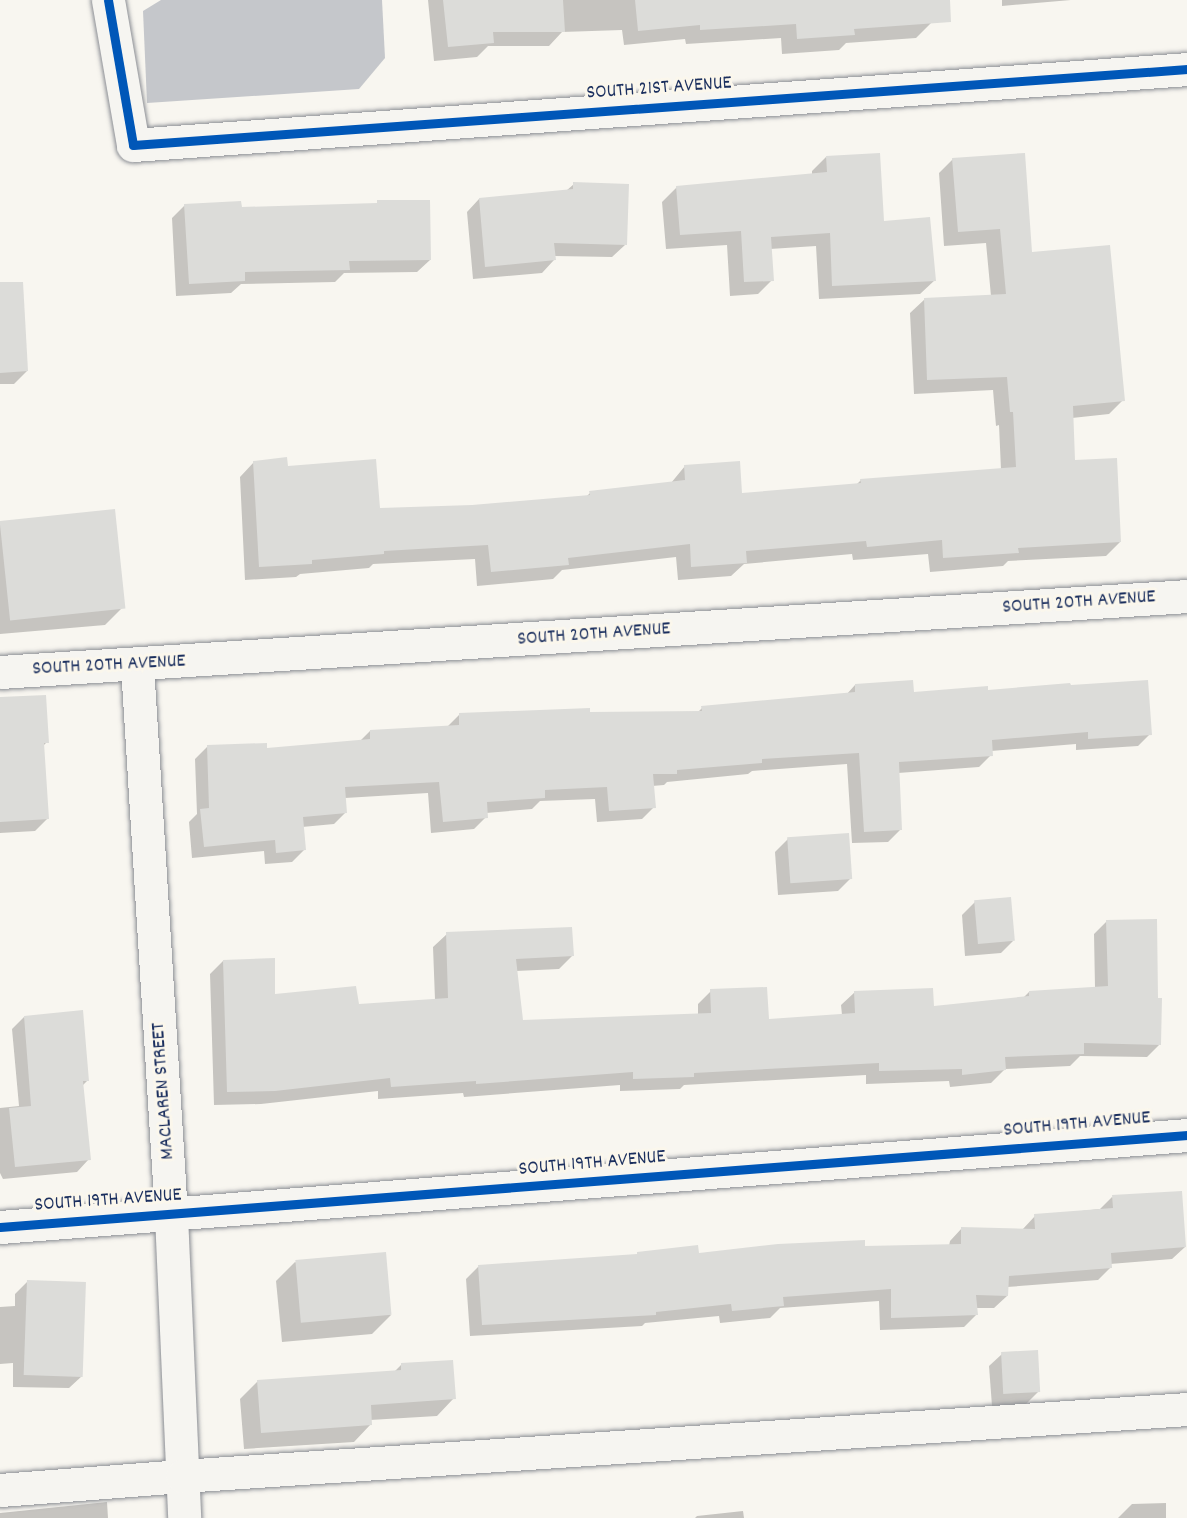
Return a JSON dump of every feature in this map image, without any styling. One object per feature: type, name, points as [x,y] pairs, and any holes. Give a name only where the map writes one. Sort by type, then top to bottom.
[{"type":"street","name":"SOUTH 21ST AVENUE","points":[[108,0],[133,145],[1187,69]]},
{"type":"street","name":"SOUTH 20TH AVENUE","points":[[0,672],[1187,596]]},
{"type":"street","name":"MACLAREN STREET","points":[[137,665],[171,1215],[184,1518]]},
{"type":"street","name":"SOUTH 19TH AVENUE","points":[[0,1227],[1187,1135]]},
{"type":"street","points":[[0,1490],[1187,1409]]},
{"type":"shaded area","points":[[161,0],[382,0],[385,58],[359,89],[147,103],[143,11]]},
{"type":"building","points":[[443,0],[563,0],[565,32],[493,32],[494,43],[448,47]]},
{"type":"building","points":[[635,0],[950,0],[951,22],[854,29],[855,35],[797,39],[796,24],[700,30],[700,25],[638,31]]},
{"type":"building","points":[[880,153],[884,221],[930,217],[936,281],[832,286],[830,233],[771,237],[774,281],[744,282],[741,231],[680,235],[676,186],[827,172],[826,156]]},
{"type":"building","points":[[1025,153],[1032,252],[1110,245],[1125,401],[1073,406],[1075,460],[1117,458],[1121,542],[1018,548],[1019,553],[943,558],[942,540],[867,547],[866,541],[746,551],[747,563],[691,567],[690,544],[568,558],[569,565],[491,572],[488,545],[384,551],[384,554],[312,560],[312,564],[259,567],[253,461],[287,457],[288,466],[376,459],[380,508],[472,505],[590,495],[589,491],[685,480],[684,465],[740,461],[742,493],[861,483],[860,479],[1016,467],[1013,412],[1010,412],[1007,377],[927,380],[924,298],[1006,294],[1000,229],[958,232],[952,158]]},
{"type":"building","points":[[573,182],[629,184],[627,245],[554,243],[556,260],[485,267],[479,198],[573,189]]},
{"type":"building","points":[[377,200],[430,200],[431,260],[349,261],[350,270],[245,272],[245,281],[189,284],[184,204],[241,201],[242,207],[377,203]]},
{"type":"building","points":[[0,282],[23,282],[28,371],[0,373]]},
{"type":"building","points":[[115,509],[125,608],[10,621],[0,521]]},
{"type":"building","points":[[913,680],[914,692],[988,686],[988,690],[1070,683],[1071,685],[1148,680],[1152,735],[1088,739],[1088,732],[992,740],[993,756],[899,762],[902,830],[864,832],[859,753],[762,759],[762,763],[677,770],[677,774],[653,774],[656,808],[609,811],[607,787],[545,790],[545,798],[487,802],[488,818],[443,822],[439,782],[345,787],[347,813],[303,817],[306,850],[276,853],[275,840],[204,847],[200,809],[209,808],[207,745],[267,743],[267,748],[370,739],[370,730],[459,725],[459,713],[590,708],[590,712],[702,711],[701,706],[855,692],[855,684]]},
{"type":"building","points":[[46,695],[49,743],[44,743],[49,819],[0,822],[0,697]]},
{"type":"building","points":[[849,833],[852,879],[790,883],[787,837]]},
{"type":"building","points":[[1011,897],[1015,941],[978,944],[974,900]]},
{"type":"building","points":[[1157,919],[1158,998],[1162,998],[1161,1045],[1084,1043],[1084,1054],[1005,1057],[1006,1070],[962,1075],[962,1069],[879,1071],[879,1063],[694,1073],[694,1077],[633,1079],[633,1072],[476,1084],[476,1081],[391,1087],[390,1078],[275,1091],[227,1092],[223,960],[275,958],[275,994],[356,986],[359,1004],[448,998],[446,932],[572,927],[574,956],[516,959],[523,1020],[711,1013],[710,989],[767,987],[769,1019],[855,1013],[854,991],[933,988],[934,1006],[1029,996],[1029,991],[1108,986],[1106,920]]},
{"type":"building","points":[[83,1010],[89,1081],[83,1081],[91,1160],[15,1167],[9,1108],[31,1106],[24,1016]]},
{"type":"building","points":[[1182,1191],[1186,1247],[1111,1253],[1112,1268],[1009,1276],[1008,1296],[976,1295],[978,1315],[891,1318],[891,1289],[783,1297],[784,1306],[732,1311],[731,1304],[656,1312],[656,1315],[482,1325],[478,1265],[637,1254],[637,1252],[698,1245],[699,1253],[778,1244],[865,1240],[865,1246],[961,1244],[961,1227],[1035,1229],[1034,1214],[1113,1208],[1112,1195]]},
{"type":"building","points":[[386,1252],[391,1315],[301,1323],[295,1260]]},
{"type":"building","points":[[27,1280],[86,1282],[83,1377],[24,1375]]},
{"type":"building","points":[[1038,1350],[1040,1392],[1003,1394],[1001,1352]]},
{"type":"building","points":[[453,1360],[456,1399],[371,1405],[372,1425],[261,1433],[257,1380],[401,1370],[401,1363]]},
{"type":"cycle path","points":[[108,0],[133,145],[1187,69]]},
{"type":"cycle path","points":[[0,1227],[1187,1135]]}]
